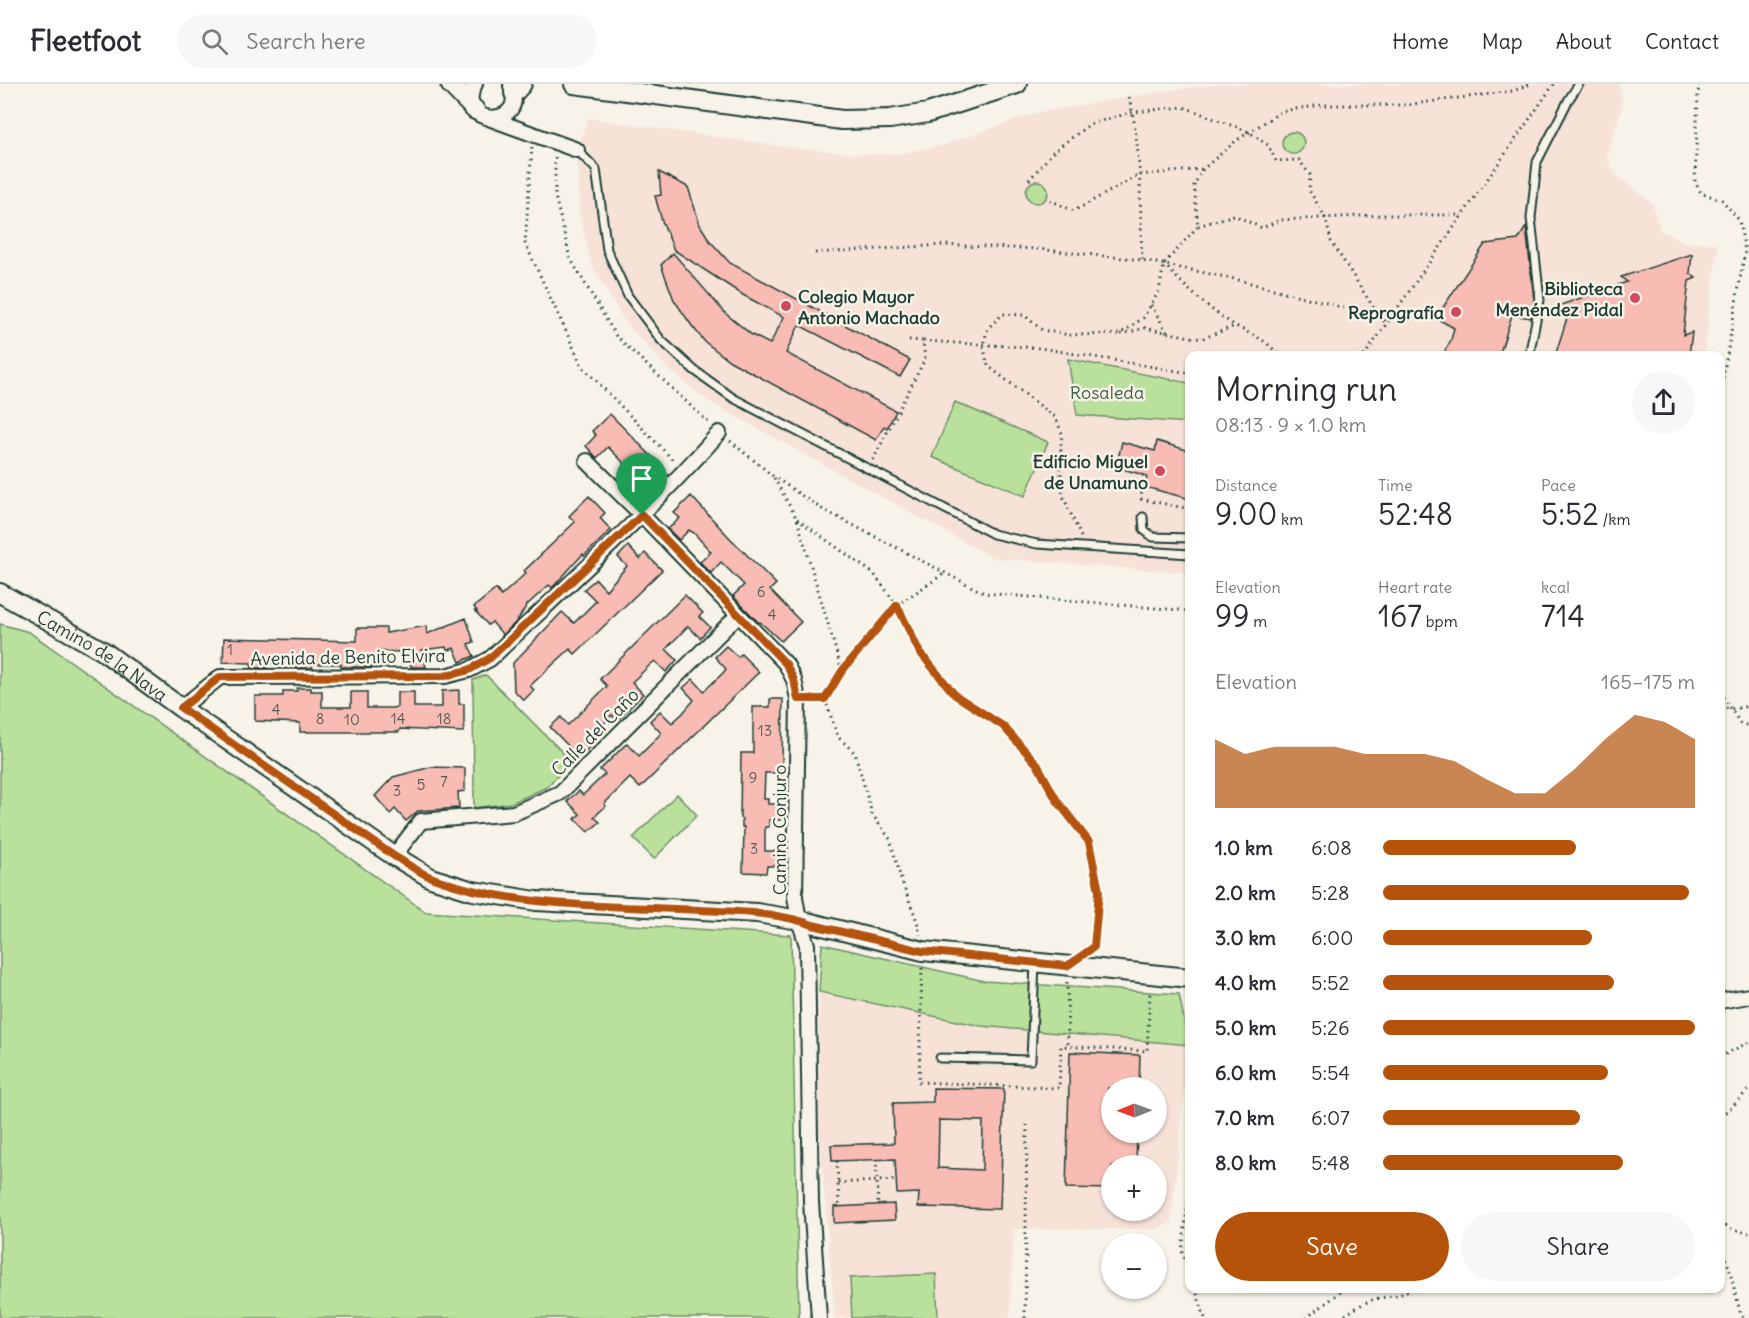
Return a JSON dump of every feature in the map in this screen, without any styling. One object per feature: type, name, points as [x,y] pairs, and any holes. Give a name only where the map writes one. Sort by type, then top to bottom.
[{"type":"street","points":[[450,84],[481,114],[577,150]]},
{"type":"street","points":[[475,84],[470,97],[481,114],[501,117],[506,114],[515,91]]},
{"type":"street","points":[[574,84],[842,120],[890,119],[928,113],[1017,84]]},
{"type":"street","points":[[515,91],[518,116],[533,133]]},
{"type":"street","name":"Avenida de Benito Elvira","points":[[181,708],[220,677],[445,676],[469,670],[490,658],[642,515],[719,433]]},
{"type":"street","name":"Camino Conjuro","points":[[587,461],[786,664],[794,680],[798,699],[795,897],[807,945],[810,1202],[819,1318]]},
{"type":"street","name":"Camino de la Nava","points":[[0,593],[103,651],[394,856],[431,878],[473,891],[536,901],[757,913],[799,920],[922,951],[1185,978]]},
{"type":"street","name":"Calle del Caño","points":[[394,856],[421,821],[514,813],[560,793],[738,615]]},
{"type":"street","points":[[1725,1000],[1749,996]]},
{"type":"lane","points":[[1530,351],[1540,300],[1531,219],[1537,162],[1579,84]]},
{"type":"lane","points":[[577,150],[596,169],[607,249],[628,296],[661,340],[694,370],[733,398],[993,534],[1037,544],[1185,554]]},
{"type":"lane","points":[[1143,517],[1144,530],[1153,537],[1185,538]]},
{"type":"lane","points":[[940,1058],[1030,1060],[1035,963]]},
{"type":"path","points":[[1198,226],[1194,185],[1203,169],[1237,140],[1282,111],[1322,105],[1405,105],[1513,91],[1530,84]]},
{"type":"path","points":[[1367,351],[1554,84]]},
{"type":"path","points":[[1700,84],[1695,182],[1701,193],[1722,200],[1739,220],[1746,251],[1725,367]]},
{"type":"path","points":[[1129,97],[1133,112],[1139,175],[1142,260]]},
{"type":"path","points":[[1029,180],[1054,151],[1090,124],[1133,112],[1184,107],[1249,132],[1268,145],[1276,161],[1299,160],[1310,174],[1309,190],[1325,217],[1331,241],[1376,310],[1387,322]]},
{"type":"path","points":[[533,133],[525,243],[582,366],[684,472]]},
{"type":"path","points":[[1050,200],[1074,211],[1139,175],[1203,169]]},
{"type":"path","points":[[1120,334],[1143,318],[1159,291],[1164,264],[1198,226],[1234,215],[1263,228],[1280,220],[1325,217],[1462,215]]},
{"type":"path","points":[[815,253],[944,245],[1037,249],[1142,260],[1235,279],[1334,305],[1387,322]]},
{"type":"path","points":[[1164,264],[1186,289],[1235,326],[1269,342],[1275,351]]},
{"type":"path","points":[[1151,304],[1167,332]]},
{"type":"path","points":[[1086,549],[1063,496],[1060,464],[1062,433],[1055,417],[988,366],[983,345],[988,328],[1003,314],[1024,315],[1042,330],[1069,335],[1120,334],[1145,328],[1202,339],[1235,326]]},
{"type":"path","points":[[909,340],[1041,348],[1185,372]]},
{"type":"path","points":[[869,469],[925,359],[923,341]]},
{"type":"path","points":[[1143,475],[1140,499],[1185,508]]},
{"type":"path","points":[[773,476],[797,519],[842,671]]},
{"type":"path","points":[[797,519],[874,574],[897,605],[919,651],[955,695],[1003,726],[1030,756],[1037,764],[1056,799],[1089,842],[1099,891],[1094,947],[1067,966],[1068,1046]]},
{"type":"path","points":[[825,699],[842,671],[897,605],[945,573]]},
{"type":"path","points":[[798,699],[825,699]]},
{"type":"path","points":[[825,699],[838,737],[855,753],[872,814],[890,838],[901,879],[917,921],[922,951]]},
{"type":"path","points":[[1725,699],[1740,723],[1749,726]]},
{"type":"path","points":[[1725,707],[1733,709],[1749,706]]},
{"type":"path","points":[[1725,1054],[1749,1042]]},
{"type":"path","points":[[1725,1112],[1749,1089]]},
{"type":"path","points":[[1025,1318],[1027,1125]]},
{"type":"path","points":[[876,1160],[878,1205]]},
{"type":"path","points":[[837,1161],[839,1206]]},
{"type":"path","points":[[838,1183],[896,1180]]},
{"type":"path","points":[[1725,1226],[1749,1233]]},
{"type":"path","points":[[1185,1227],[1182,1251],[1185,1260]]},
{"type":"path","points":[[1725,1253],[1740,1311],[1744,1318]]},
{"type":"path","points":[[1197,1293],[1205,1318]]},
{"type":"path","points":[[1306,1318],[1339,1293]]},
{"type":"path","points":[[1340,1318],[1370,1301],[1403,1293]]},
{"type":"shaded area","points":[[1223,84],[1618,84],[1621,89],[1622,107],[1606,157],[1615,174],[1652,203],[1660,230],[1685,242],[1718,244],[1705,351],[1185,351],[1185,573],[993,558],[708,401],[668,369],[625,322],[592,266],[579,213],[577,150],[588,118],[787,147],[855,154],[897,154],[943,145],[1039,112],[1184,88]]},
{"type":"shaded area","points":[[819,992],[981,1026],[1185,1045],[1185,1085],[1171,1223],[1155,1229],[1014,1229],[1010,1318],[835,1318],[819,1129]]},
{"type":"green space","points":[[1293,132],[1301,135],[1304,143],[1301,151],[1293,154],[1285,151],[1282,143],[1285,135]]},
{"type":"green space","points":[[1037,181],[1045,184],[1048,192],[1045,200],[1037,203],[1029,200],[1026,192],[1029,184]]},
{"type":"green space","name":"Rosaleda","points":[[1068,359],[1185,382],[1185,423],[1077,415]]},
{"type":"green space","points":[[955,402],[1048,442],[1025,496],[932,457]]},
{"type":"green space","points":[[0,624],[29,632],[426,912],[791,935],[799,1318],[0,1318]]},
{"type":"green space","points":[[486,675],[572,762],[545,788],[511,803],[474,808],[473,680]]},
{"type":"green space","points":[[677,794],[697,815],[654,859],[633,838]]},
{"type":"green space","points":[[822,944],[984,981],[1179,994],[1185,1025],[1185,1045],[981,1026],[819,992]]},
{"type":"green space","points":[[936,1274],[938,1318],[852,1318],[850,1278]]},
{"type":"building","name":"Colegio Mayor Antonio Machado","points":[[659,172],[688,187],[700,225],[710,241],[730,263],[910,360],[900,377],[799,325],[786,353],[896,411],[887,428],[884,426],[876,440],[730,361],[705,342],[692,326],[674,300],[661,265],[673,253],[726,314],[752,335],[770,344],[784,317],[743,295],[674,250],[655,196],[661,195]]},
{"type":"building","points":[[1526,227],[1534,300],[1531,318],[1512,315],[1501,351],[1445,351],[1454,328],[1436,318],[1485,244],[1518,240]]},
{"type":"building","name":"Biblioteca Menéndez Pidal","points":[[1692,254],[1690,273],[1696,278],[1689,281],[1683,335],[1692,332],[1690,351],[1557,351],[1567,318],[1555,307],[1627,282],[1621,277]]},
{"type":"building","points":[[610,414],[662,467],[643,485],[639,482],[630,491],[618,479],[629,469],[625,464],[608,447],[597,458],[586,446],[596,435],[592,431]]},
{"type":"building","name":"Edificio Miguel de Unamuno","points":[[1157,441],[1185,449],[1185,498],[1145,487],[1147,476],[1116,467],[1122,442],[1155,451]]},
{"type":"building","points":[[589,496],[605,513],[600,518],[611,530],[584,556],[583,554],[552,588],[549,585],[527,605],[517,621],[503,635],[492,622],[488,625],[474,607],[496,589],[501,596],[526,573],[524,571],[575,522],[569,516]]},
{"type":"building","points":[[691,496],[776,584],[770,590],[801,622],[781,641],[759,623],[733,596],[744,585],[721,562],[711,573],[700,562],[711,552],[694,533],[689,530],[679,540],[668,529],[680,518],[674,513]]},
{"type":"building","points":[[628,546],[640,559],[645,553],[662,570],[575,654],[570,649],[530,686],[534,690],[524,700],[514,691],[513,663],[562,612],[574,623],[596,601],[584,589],[596,579],[606,590],[627,566],[618,557]]},
{"type":"building","points":[[685,595],[703,613],[699,616],[710,627],[700,638],[688,626],[666,649],[677,660],[666,672],[655,661],[632,682],[643,694],[617,721],[612,715],[591,737],[595,741],[585,752],[583,750],[577,755],[550,727],[561,717],[568,725],[607,686],[600,679]]},
{"type":"building","points":[[466,618],[474,642],[468,644],[474,656],[460,662],[454,648],[447,651],[446,647],[422,650],[426,667],[411,667],[409,653],[402,655],[401,652],[379,651],[379,667],[312,664],[312,668],[296,668],[296,664],[268,663],[267,668],[252,668],[251,663],[223,662],[224,638],[357,641],[357,628],[386,628],[386,633],[426,626],[427,634]]},
{"type":"building","points":[[726,646],[738,657],[741,654],[759,672],[640,788],[630,778],[604,804],[606,806],[594,817],[600,822],[588,832],[575,819],[580,814],[567,801],[579,791],[583,795],[605,774],[600,770],[627,743],[639,756],[661,733],[650,721],[660,711],[672,723],[694,700],[683,688],[693,679],[704,691],[723,673],[726,669],[715,657]]},
{"type":"building","points":[[297,688],[322,691],[322,707],[351,707],[351,692],[367,692],[367,708],[397,707],[397,692],[414,692],[414,707],[442,707],[442,691],[459,690],[459,704],[464,704],[464,732],[400,729],[399,732],[300,732],[300,723],[255,721],[255,696],[283,696],[283,691],[297,691]]},
{"type":"building","points":[[770,699],[783,699],[782,773],[765,773],[764,799],[768,799],[768,804],[781,804],[781,820],[769,820],[769,827],[765,827],[765,851],[781,851],[781,866],[767,866],[766,873],[743,872],[744,827],[742,827],[740,818],[741,753],[753,753],[753,707],[770,707]]},
{"type":"building","points":[[431,767],[465,768],[465,791],[458,792],[459,808],[418,811],[406,821],[395,809],[390,814],[375,796],[393,777]]},
{"type":"building","points":[[1070,1052],[1140,1055],[1139,1077],[1101,1077],[1101,1143],[1137,1143],[1136,1155],[1101,1155],[1101,1189],[1066,1188]]},
{"type":"building","points":[[933,1088],[1004,1089],[1000,1209],[918,1207],[919,1193],[897,1194],[895,1159],[832,1161],[831,1145],[894,1143],[893,1103],[933,1102]],"holes":[[[939,1120],[983,1121],[982,1170],[938,1168]]]},
{"type":"building","points":[[894,1204],[895,1220],[834,1223],[834,1207]]},
{"type":"place","name":"Biblioteca Menéndez Pidal","points":[[1635,298]]},
{"type":"place","name":"Colegio Mayor Antonio Machado","points":[[786,306]]},
{"type":"place","name":"Reprografía","points":[[1456,312]]},
{"type":"place","name":"Edificio Miguel de Unamuno","points":[[1160,471]]},
{"type":"route","points":[[642,515],[786,664],[794,680],[798,699],[825,699],[842,671],[897,605],[919,651],[955,695],[1003,726],[1037,764],[1056,799],[1089,842],[1099,891],[1094,947],[1067,966],[922,951],[799,920],[757,913],[536,901],[473,891],[431,878],[394,856],[181,708],[220,677],[445,676],[469,670],[490,658],[642,515]]}]
